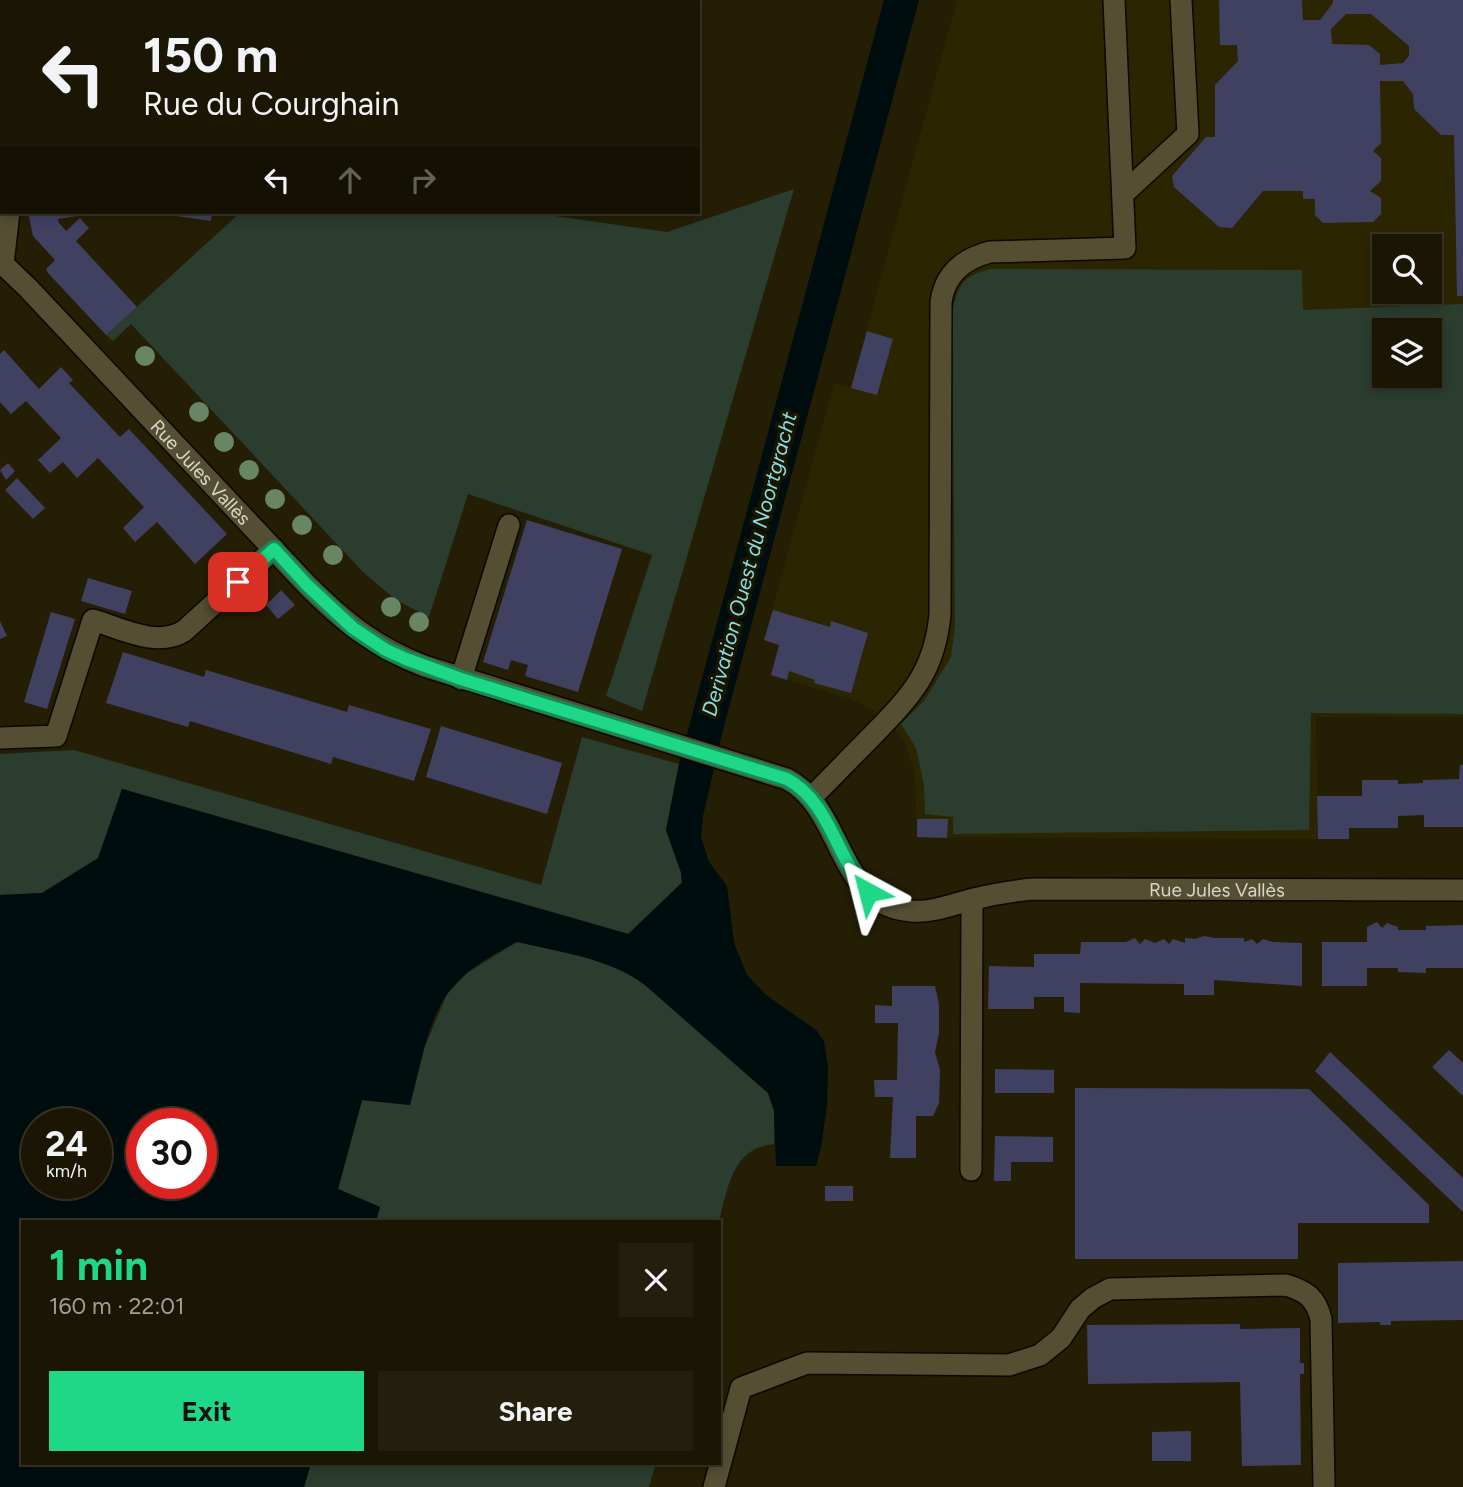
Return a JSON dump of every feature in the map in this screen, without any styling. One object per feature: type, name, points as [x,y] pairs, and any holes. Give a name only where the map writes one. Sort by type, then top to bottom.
[{"type":"street","points":[[811,798],[908,699],[923,676],[937,641],[940,601],[941,302],[945,286],[969,258],[989,252],[1125,248],[1114,0]]},
{"type":"street","points":[[1122,194],[1188,134],[1181,0]]},
{"type":"street","name":"Rue Jules Vallès","points":[[9,214],[1,264],[307,585],[353,628],[396,654],[461,679],[787,779],[811,798],[822,812],[853,874],[876,898],[897,909],[936,910],[972,900],[1033,889],[1463,890]]},
{"type":"street","points":[[461,679],[509,525]]},
{"type":"street","points":[[0,737],[56,736],[93,620],[153,638],[175,637],[274,549]]},
{"type":"street","points":[[971,1170],[972,900]]},
{"type":"street","points":[[721,1459],[741,1388],[807,1363],[1009,1365],[1040,1354],[1060,1338],[1080,1309],[1110,1289],[1286,1285],[1306,1291],[1318,1305],[1321,1319],[1324,1487]]},
{"type":"street","points":[[713,1487],[719,1465]]},
{"type":"shaded area","points":[[957,0],[1463,0],[1463,717],[1316,717],[1318,839],[917,837],[915,774],[904,741],[894,728],[872,709],[851,699],[771,675],[779,645],[764,640],[834,383],[851,387]]},
{"type":"green space","points":[[794,189],[642,711],[606,696],[652,555],[468,494],[429,617],[396,600],[363,572],[131,324],[113,341],[106,335],[239,214],[541,214],[667,232]]},
{"type":"green space","points":[[991,269],[1302,270],[1303,310],[1463,304],[1463,714],[1311,713],[1309,830],[953,834],[953,817],[925,814],[924,785],[916,748],[901,724],[924,701],[951,657],[955,624],[952,312],[960,288],[974,275]]},
{"type":"green space","points":[[582,737],[679,764],[666,830],[682,882],[629,934],[122,789],[99,858],[42,893],[0,895],[0,754],[74,750],[541,885]]},
{"type":"green space","points":[[517,942],[585,957],[628,972],[768,1093],[774,1111],[774,1144],[760,1147],[741,1161],[729,1183],[719,1220],[376,1220],[380,1207],[338,1189],[362,1100],[410,1105],[425,1046],[447,994],[467,973]]},
{"type":"green space","points":[[310,1465],[655,1465],[649,1487],[304,1487]]},
{"type":"water","name":"Derivation Ouest du Noortgracht","points":[[884,0],[919,0],[722,734],[703,816],[701,837],[709,862],[727,886],[734,943],[747,975],[766,995],[816,1030],[824,1041],[828,1067],[827,1104],[816,1166],[776,1166],[774,1111],[768,1093],[645,985],[600,962],[517,942],[470,970],[448,993],[429,1032],[410,1105],[362,1100],[338,1189],[380,1207],[376,1220],[21,1220],[21,1465],[310,1465],[304,1487],[0,1487],[0,895],[42,893],[98,858],[122,789],[628,934],[682,883],[681,872],[666,830],[679,764]]},
{"type":"building","points":[[1219,0],[1302,0],[1303,20],[1320,20],[1333,0],[1463,0],[1463,296],[1457,296],[1454,135],[1441,135],[1414,109],[1413,94],[1403,81],[1380,81],[1381,143],[1373,151],[1381,158],[1381,181],[1370,191],[1381,198],[1381,214],[1373,222],[1323,223],[1315,215],[1315,199],[1303,199],[1303,191],[1263,191],[1232,228],[1219,227],[1174,187],[1172,176],[1206,137],[1215,137],[1215,85],[1238,61],[1237,45],[1220,45]],"holes":[[[1346,14],[1371,14],[1409,46],[1409,56],[1403,63],[1380,65],[1380,54],[1369,45],[1332,44],[1331,29]]]},
{"type":"building","points":[[28,214],[76,214],[58,219],[59,223],[66,231],[80,218],[89,228],[76,241],[137,307],[106,335],[48,273],[46,269],[55,260],[33,236]]},
{"type":"building","points":[[169,214],[212,214],[211,221]]},
{"type":"building","points":[[867,331],[893,339],[877,395],[851,388]]},
{"type":"building","points":[[4,350],[39,389],[61,367],[73,380],[69,383],[120,437],[129,429],[227,534],[195,564],[157,522],[135,542],[123,528],[144,507],[98,458],[77,478],[63,462],[50,473],[38,460],[61,438],[26,401],[11,414],[0,402],[0,354]]},
{"type":"building","points":[[8,463],[15,471],[6,480],[0,470]]},
{"type":"building","points":[[17,478],[45,508],[33,519],[5,490]]},
{"type":"building","points":[[527,520],[622,549],[578,692],[525,676],[528,665],[511,660],[508,670],[483,662]]},
{"type":"building","points":[[88,578],[132,591],[125,614],[81,601]]},
{"type":"building","points":[[281,590],[295,605],[278,619],[266,605]]},
{"type":"building","points":[[773,610],[830,627],[831,621],[868,633],[851,693],[814,683],[815,680],[789,671],[787,680],[771,675],[779,645],[764,640]]},
{"type":"building","points":[[51,612],[75,619],[47,709],[24,702]]},
{"type":"building","points":[[0,621],[7,636],[0,639]]},
{"type":"building","points":[[123,652],[204,677],[206,670],[347,712],[349,705],[431,729],[414,781],[333,757],[331,764],[190,721],[188,727],[106,703]]},
{"type":"building","points":[[441,726],[562,763],[547,814],[426,777]]},
{"type":"building","points":[[1460,765],[1463,765],[1463,827],[1424,827],[1424,815],[1398,816],[1398,828],[1349,828],[1349,839],[1318,839],[1317,796],[1362,796],[1362,780],[1398,780],[1398,784],[1459,779]]},
{"type":"building","points":[[917,819],[948,819],[947,838],[917,837]]},
{"type":"building","points":[[1377,922],[1382,928],[1387,923],[1398,927],[1398,930],[1426,930],[1426,926],[1463,925],[1463,968],[1426,968],[1426,973],[1398,972],[1398,968],[1367,968],[1367,986],[1322,986],[1322,942],[1367,942],[1367,927]]},
{"type":"building","points":[[1135,938],[1140,944],[1145,939],[1155,943],[1164,939],[1169,944],[1173,939],[1185,943],[1185,938],[1244,938],[1244,942],[1252,939],[1257,944],[1263,939],[1302,943],[1302,986],[1214,980],[1214,995],[1184,995],[1184,984],[1080,983],[1080,1013],[1064,1012],[1064,997],[1034,997],[1034,1009],[988,1009],[989,966],[1034,967],[1034,954],[1080,954],[1081,942],[1126,942]]},
{"type":"building","points":[[892,986],[935,986],[939,1004],[939,1033],[935,1052],[940,1070],[939,1103],[933,1116],[916,1116],[916,1158],[890,1158],[893,1097],[875,1097],[874,1080],[897,1080],[898,1023],[875,1023],[875,1005],[892,1006]]},
{"type":"building","points":[[1449,1050],[1463,1063],[1463,1096],[1432,1067]]},
{"type":"building","points":[[1330,1052],[1463,1178],[1463,1212],[1315,1071]]},
{"type":"building","points":[[995,1069],[1054,1070],[1054,1093],[995,1093]]},
{"type":"building","points":[[1075,1088],[1309,1089],[1429,1205],[1429,1223],[1298,1223],[1298,1259],[1075,1259]]},
{"type":"building","points":[[995,1136],[1053,1137],[1053,1162],[1011,1162],[1011,1181],[994,1181]]},
{"type":"building","points":[[825,1186],[853,1186],[853,1201],[825,1201]]},
{"type":"building","points":[[1463,1261],[1463,1320],[1391,1321],[1391,1325],[1380,1325],[1380,1322],[1338,1323],[1338,1263]]},
{"type":"building","points":[[1240,1324],[1240,1329],[1300,1328],[1300,1363],[1304,1363],[1304,1374],[1300,1374],[1301,1465],[1242,1466],[1240,1382],[1088,1384],[1087,1325]]},
{"type":"building","points":[[1191,1431],[1191,1461],[1152,1461],[1152,1432]]},
{"type":"route","points":[[238,582],[274,549],[307,585],[353,628],[386,650],[406,659],[461,679],[787,779],[804,790],[817,805],[846,863],[868,892]]}]
